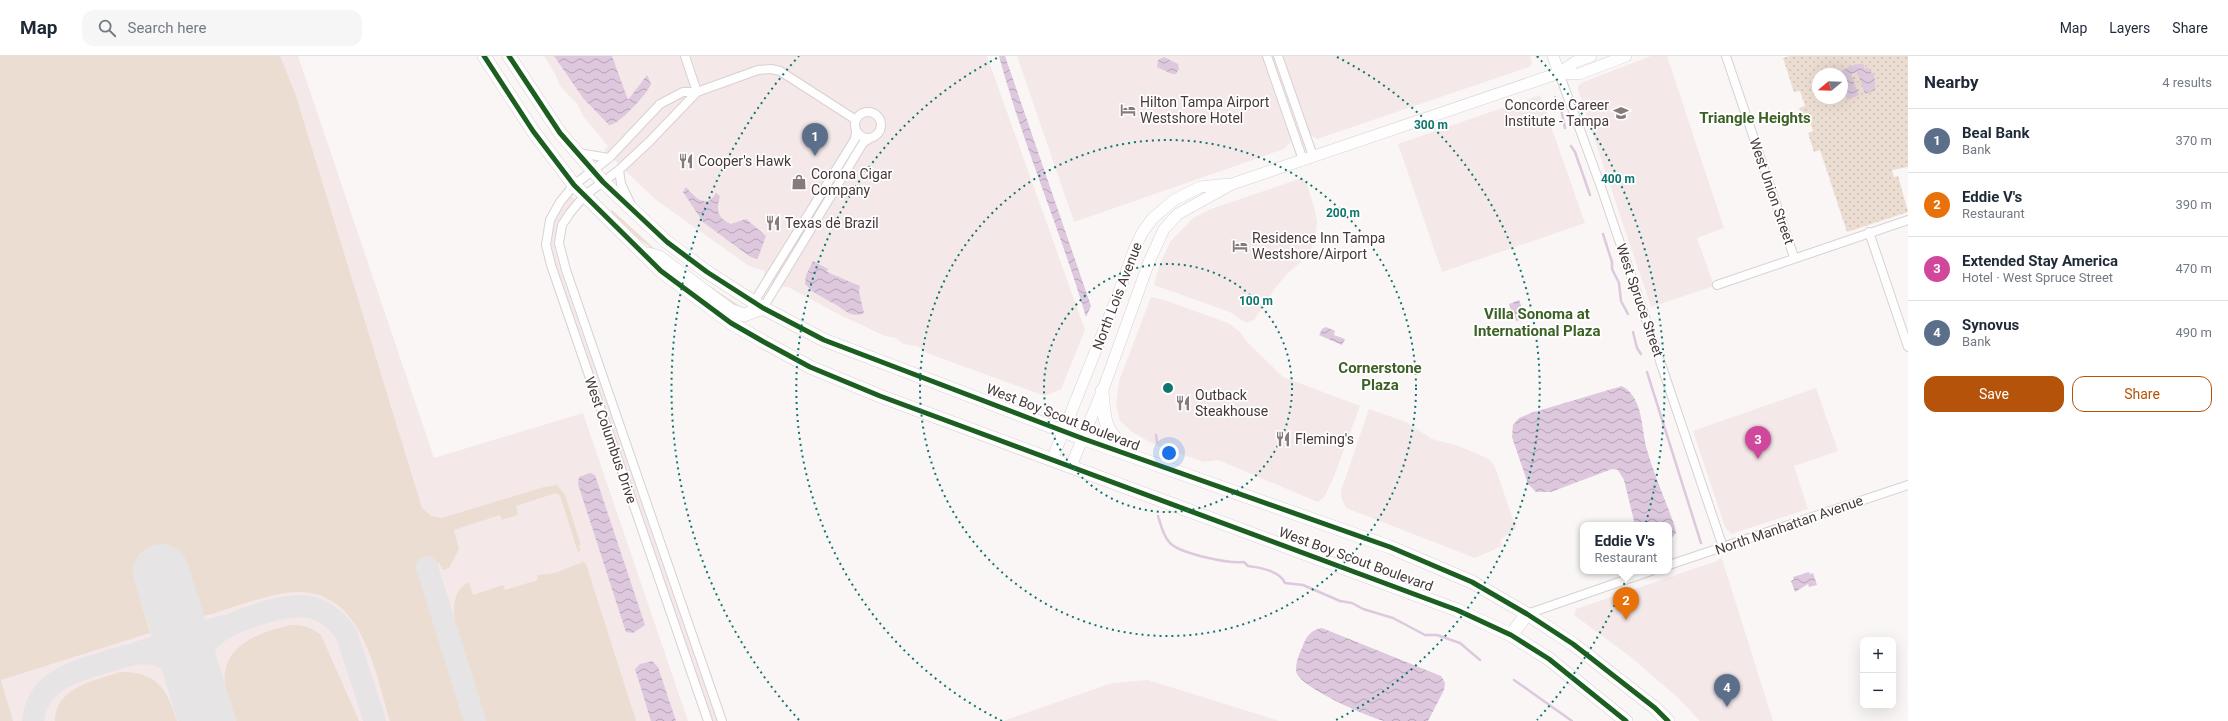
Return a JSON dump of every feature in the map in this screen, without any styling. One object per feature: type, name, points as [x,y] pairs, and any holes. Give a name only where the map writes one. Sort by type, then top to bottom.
[{"type":"main road","name":"West Boy Scout Boulevard","points":[[484,56],[533,131],[584,196],[661,271],[731,323],[810,367],[880,396],[1457,610],[1511,635],[1549,659],[1626,721]]},
{"type":"main road","name":"West Boy Scout Boulevard","points":[[509,56],[541,106],[577,153],[603,182],[684,255],[759,305],[824,340],[1084,439],[1390,547],[1472,582],[1527,614],[1573,644],[1655,708],[1668,721]]},
{"type":"main road","points":[[640,251],[659,257],[730,310],[744,315],[759,305]]},
{"type":"main road","points":[[1102,391],[1104,412],[1108,429],[1132,456]]},
{"type":"main road","points":[[1511,635],[1527,614]]},
{"type":"street","points":[[685,56],[697,92],[758,70],[771,68],[780,71],[856,120]]},
{"type":"street","points":[[1266,56],[1281,97],[1308,158]]},
{"type":"street","points":[[1278,56],[1291,93],[1308,158]]},
{"type":"street","name":"West Spruce Street","points":[[1553,56],[1604,194],[1723,547]]},
{"type":"street","name":"North Lois Avenue","points":[[1071,466],[1084,439],[1149,262],[1164,229],[1178,214],[1232,184],[1558,72],[1575,62],[1591,56]]},
{"type":"street","name":"North Lois Avenue","points":[[1558,72],[1579,74],[1626,56]]},
{"type":"street","name":"West Union Street","points":[[1726,56],[1794,257]]},
{"type":"street","name":"West Columbus Drive","points":[[697,92],[683,92],[660,104],[609,158],[574,185],[560,202],[550,220],[546,245],[551,265],[708,721]]},
{"type":"street","name":"West Columbus Drive","points":[[697,92],[649,142],[619,170],[584,196],[562,225],[559,242],[566,270],[722,721]]},
{"type":"street","points":[[1281,97],[1291,93]]},
{"type":"street","points":[[868,112],[872,113],[880,118],[880,132],[863,143],[820,214],[759,305],[807,215],[855,139],[856,120],[860,115],[868,112]]},
{"type":"street","points":[[856,131],[861,137],[869,139]]},
{"type":"street","points":[[577,153],[609,158]]},
{"type":"street","points":[[619,170],[621,184],[634,211]]},
{"type":"street","name":"North Lois Avenue","points":[[1052,460],[1142,233],[1152,219],[1174,200],[1200,187],[1232,184]]},
{"type":"street","points":[[807,215],[820,214]]},
{"type":"street","points":[[1717,285],[1794,257],[1908,220]]},
{"type":"street","points":[[1869,232],[1908,347]]},
{"type":"street","name":"North Manhattan Avenue","points":[[1672,564],[1908,485]]},
{"type":"street","points":[[1527,614],[1642,574]]},
{"type":"shaded area","points":[[0,56],[298,56],[434,458],[583,413],[688,721],[0,721]]},
{"type":"shaded area","points":[[0,56],[280,56],[295,93],[422,508],[431,516],[442,518],[544,487],[557,485],[565,495],[581,545],[578,546],[581,550],[578,552],[560,496],[556,493],[516,506],[518,515],[502,520],[500,515],[454,530],[459,549],[449,568],[443,570],[439,563],[418,570],[465,721],[390,721],[378,677],[370,654],[360,633],[348,615],[332,601],[311,593],[286,593],[265,597],[204,616],[186,563],[134,579],[150,633],[1,680],[13,721],[0,721]]},
{"type":"shaded area","points":[[544,56],[987,56],[1085,330],[1061,389],[1045,396],[927,353],[917,346],[903,344],[896,338],[885,336],[838,314],[788,287],[780,287],[764,278],[764,271],[749,266],[656,200],[604,150],[608,146],[584,117],[577,104],[560,86]]},
{"type":"shaded area","name":"Hilton Tampa Airport Westshore Hotel","points":[[1017,56],[1262,56],[1291,139],[1290,144],[1288,144],[1284,149],[1074,222]]},
{"type":"shaded area","points":[[1282,56],[1530,56],[1532,62],[1530,67],[1317,139],[1309,134]]},
{"type":"shaded area","points":[[1651,56],[1667,56],[1724,228],[1697,238],[1714,286],[1651,307],[1578,90],[1578,86],[1583,82]]},
{"type":"shaded area","points":[[1790,56],[1908,56],[1908,167],[1892,170],[1894,177],[1898,176],[1908,212],[1847,232],[1820,150],[1814,152],[1808,133],[1813,131],[1809,119],[1803,121],[1799,108],[1805,106],[1800,91],[1794,92],[1783,58]]},
{"type":"shaded area","points":[[1540,95],[1585,223],[1442,272],[1398,144]]},
{"type":"shaded area","name":"Residence Inn Tampa Westshore/Airport","points":[[1302,178],[1306,182],[1317,222],[1315,238],[1311,250],[1276,287],[1254,320],[1246,323],[1230,312],[1154,285],[1160,264],[1170,242],[1192,219],[1208,210]]},
{"type":"shaded area","points":[[571,195],[575,200],[558,223],[554,244],[561,272],[717,721],[713,721],[710,713],[555,263],[551,245],[554,221]]},
{"type":"shaded area","points":[[612,210],[658,252],[746,310],[736,309],[639,239],[611,212]]},
{"type":"shaded area","points":[[1151,297],[1164,300],[1228,323],[1240,332],[1246,341],[1283,377],[1360,406],[1333,479],[1324,497],[1318,502],[1218,460],[1204,462],[1155,445],[1131,431],[1120,421],[1116,405],[1119,381]]},
{"type":"shaded area","points":[[1816,388],[1838,451],[1794,466],[1808,509],[1731,534],[1725,527],[1693,431]]},
{"type":"shaded area","points":[[1369,409],[1406,422],[1432,439],[1459,446],[1489,459],[1495,467],[1516,528],[1500,540],[1502,546],[1475,558],[1346,508],[1341,497],[1341,491]]},
{"type":"shaded area","points":[[1721,557],[1773,721],[1700,721],[1678,698],[1632,658],[1574,615],[1576,609],[1717,561]]},
{"type":"shaded area","points":[[583,562],[586,564],[636,721],[485,721],[455,623],[454,605],[460,589],[469,582],[473,595],[503,585],[505,590],[538,580],[537,575],[555,573]]},
{"type":"shaded area","points":[[290,625],[307,627],[321,635],[359,721],[236,721],[225,683],[225,670],[229,659],[245,642],[256,636]]},
{"type":"shaded area","points":[[121,672],[144,675],[159,684],[169,700],[177,721],[55,721],[57,709],[62,700],[69,693],[89,682]]},
{"type":"shaded area","points":[[1148,680],[1279,721],[1003,721],[1112,683]]},
{"type":"water","points":[[554,56],[612,56],[628,100],[647,75],[651,84],[625,115],[613,124],[609,125],[583,98]]},
{"type":"water","points":[[999,56],[1005,56],[1091,306],[1086,317],[1076,284],[1019,122]]},
{"type":"water","points":[[1164,57],[1178,64],[1179,69],[1176,74],[1172,74],[1157,67],[1158,60]]},
{"type":"water","points":[[1856,64],[1863,64],[1865,69],[1868,68],[1874,75],[1875,90],[1865,94],[1857,72],[1851,74],[1859,95],[1848,100],[1848,68]]},
{"type":"water","points":[[686,187],[692,194],[704,201],[708,201],[716,193],[720,196],[718,209],[720,216],[726,222],[731,224],[746,219],[766,236],[758,258],[756,259],[749,256],[703,222],[683,192]]},
{"type":"water","points":[[813,261],[828,269],[827,272],[860,286],[859,292],[864,313],[859,315],[851,314],[815,293],[805,284],[806,275]]},
{"type":"water","points":[[1519,300],[1526,318],[1516,321],[1513,310],[1511,311],[1509,304]]},
{"type":"water","points":[[1326,327],[1335,331],[1334,335],[1345,339],[1342,345],[1319,335],[1322,329]]},
{"type":"water","points":[[1622,386],[1629,391],[1638,406],[1650,459],[1676,533],[1672,538],[1672,522],[1634,522],[1624,480],[1618,470],[1612,469],[1551,492],[1536,492],[1528,484],[1512,437],[1513,425],[1519,418],[1531,413]]},
{"type":"water","points":[[590,473],[595,475],[645,625],[633,633],[626,632],[578,484],[579,477]]},
{"type":"water","points":[[1809,572],[1810,574],[1813,573],[1817,585],[1809,587],[1808,584],[1795,592],[1791,581],[1794,579],[1793,577]]},
{"type":"water","points":[[1322,628],[1441,676],[1445,683],[1444,690],[1428,721],[1385,721],[1377,719],[1337,702],[1302,680],[1297,674],[1296,664],[1305,641],[1311,632]]},
{"type":"water","points":[[652,661],[658,667],[676,721],[651,721],[635,669],[640,664]]},
{"type":"waterway","points":[[1555,97],[1561,109],[1565,128]]},
{"type":"waterway","points":[[1571,146],[1575,152],[1590,195]]},
{"type":"waterway","points":[[1603,234],[1612,262],[1612,269],[1619,283],[1621,301],[1628,314]]},
{"type":"waterway","points":[[1633,332],[1637,348],[1641,354]]},
{"type":"waterway","points":[[1647,372],[1701,543]]},
{"type":"waterway","points":[[1156,435],[1157,442]]},
{"type":"waterway","points":[[1158,516],[1166,538],[1177,548],[1206,558],[1244,562],[1248,566],[1269,570],[1279,575],[1285,583],[1303,585],[1340,601],[1352,603],[1363,609],[1393,618],[1425,635],[1437,635],[1460,643],[1480,660]]},
{"type":"waterway","points":[[1514,680],[1572,721]]},
{"type":"taxiway","points":[[427,567],[475,721]]},
{"type":"taxiway","points":[[196,684],[197,669],[200,656],[205,645],[222,630],[233,624],[272,610],[296,606],[317,609],[327,614],[337,622],[346,633],[375,721]]},
{"type":"taxiway","points":[[139,652],[223,626]]},
{"type":"taxiway","points":[[33,721],[36,707],[41,696],[49,687],[59,680],[81,670],[129,655],[147,653],[165,658],[196,684]]},
{"type":"runway","points":[[161,572],[207,721]]},
{"type":"cycle path","points":[[484,56],[533,131],[574,185],[661,271],[731,323],[810,367],[880,396],[1457,610],[1511,635],[1549,659],[1626,721]]},
{"type":"cycle path","points":[[509,56],[560,133],[603,182],[667,242],[707,272],[763,308],[824,340],[1084,439],[1390,547],[1472,582],[1527,614],[1573,644],[1655,708],[1668,721]]},
{"type":"place","name":"Hilton Tampa Airport Westshore Hotel","points":[[1128,110]]},
{"type":"place","name":"Concorde Career Institute - Tampa","points":[[1621,113]]},
{"type":"place","name":"Beal Bank","points":[[815,156]]},
{"type":"place","name":"Cooper's Hawk","points":[[686,161]]},
{"type":"place","name":"Corona Cigar Company","points":[[799,182]]},
{"type":"place","name":"Texas de Brazil","points":[[773,223]]},
{"type":"place","name":"Residence Inn Tampa Westshore/Airport","points":[[1240,246]]},
{"type":"place","name":"Outback Steakhouse","points":[[1183,403]]},
{"type":"place","name":"Fleming's","points":[[1283,439]]},
{"type":"place","name":"Extended Stay America","points":[[1758,459]]},
{"type":"place","name":"Eddie V's","points":[[1626,620]]},
{"type":"place","name":"Synovus","points":[[1727,707]]},
{"type":"district","name":"Triangle Heights","points":[[1755,118]]},
{"type":"district","name":"Villa Sonoma at International Plaza","points":[[1537,322]]},
{"type":"district","name":"Cornerstone Plaza","points":[[1380,376]]}]
